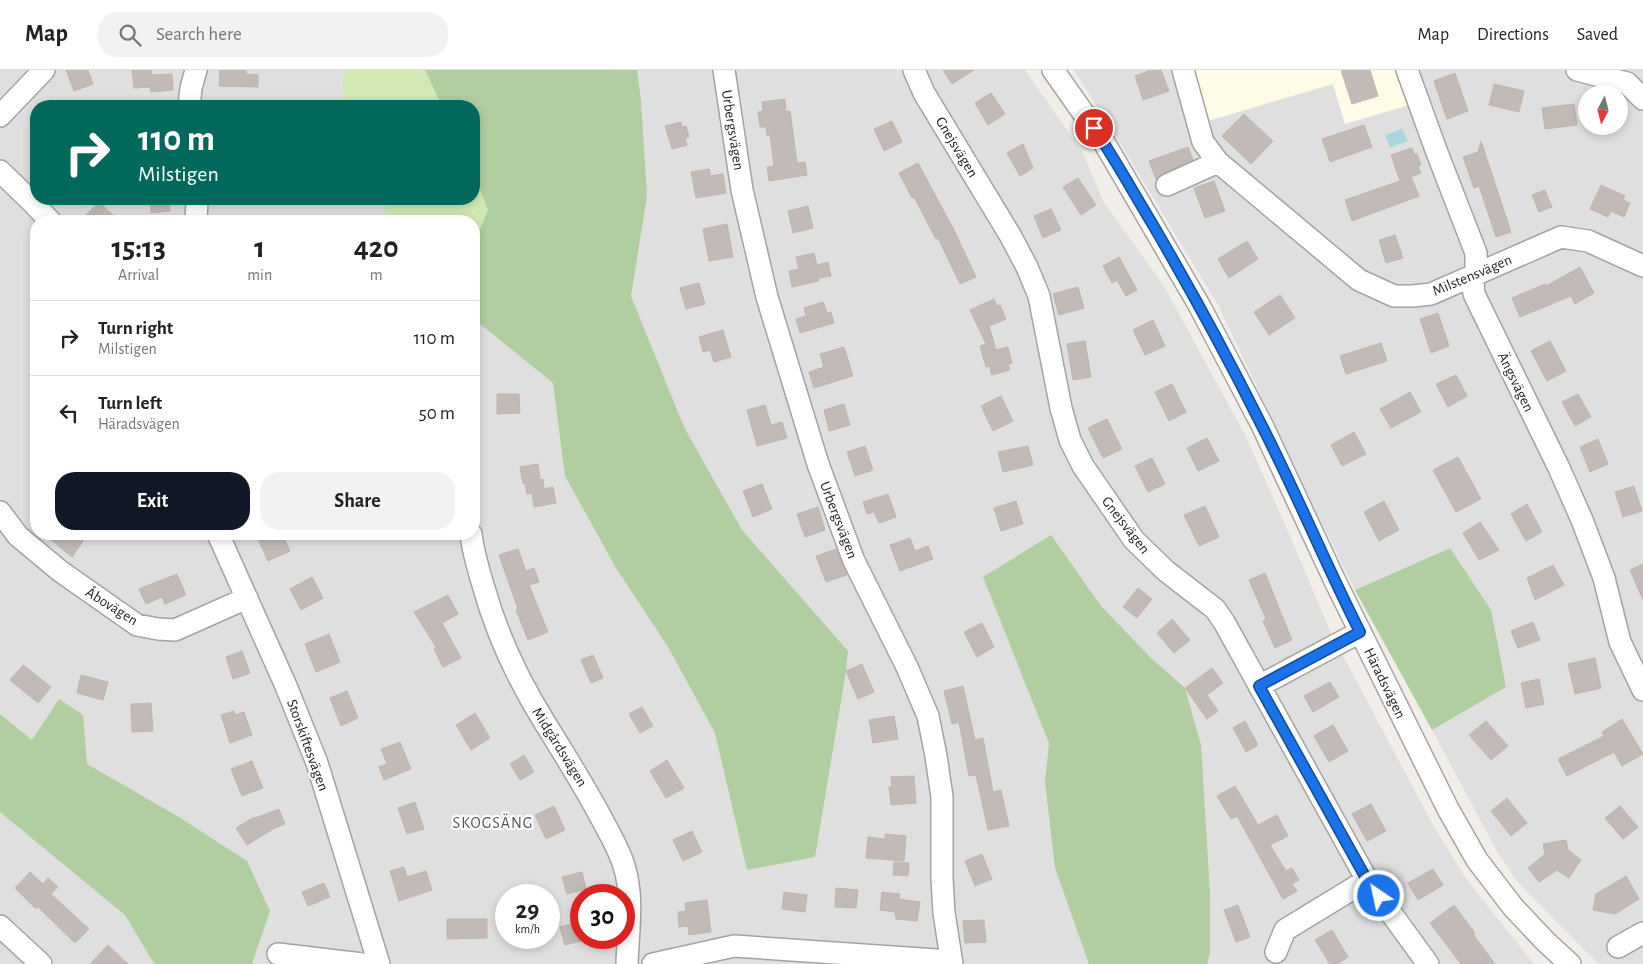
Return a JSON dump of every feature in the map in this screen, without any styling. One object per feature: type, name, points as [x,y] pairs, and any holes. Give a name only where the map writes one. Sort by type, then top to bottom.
[{"type":"street","points":[[0,116],[44,70]]},
{"type":"street","points":[[190,100],[196,70]]},
{"type":"street","name":"Urbergsvägen","points":[[724,70],[742,190],[767,297],[818,464],[854,561],[907,667],[928,716],[942,797],[944,913],[952,962]]},
{"type":"street","name":"Gnejsvägen","points":[[914,70],[924,93],[1010,235],[1027,267],[1039,296],[1061,408],[1070,440],[1082,466],[1134,540],[1166,571],[1215,610],[1228,630],[1367,880],[1428,964]]},
{"type":"street","name":"Häradsvägen","points":[[1053,70],[1105,144],[1199,305],[1262,425],[1334,582],[1448,809],[1478,860],[1513,907],[1570,964]]},
{"type":"street","name":"Milstensvägen","points":[[1183,70],[1203,142],[1218,162],[1359,280],[1394,296],[1431,294],[1561,237],[1588,241],[1643,266]]},
{"type":"street","name":"Ängsvägen","points":[[1408,70],[1436,150],[1476,253],[1476,273],[1473,283],[1474,294],[1559,468],[1582,520],[1604,578],[1620,642],[1643,690]]},
{"type":"street","points":[[1580,70],[1627,83],[1643,99]]},
{"type":"street","points":[[1167,185],[1218,162]]},
{"type":"street","points":[[0,171],[30,199]]},
{"type":"street","points":[[36,205],[45,215]]},
{"type":"street","name":"Åbovägen","points":[[0,512],[18,536],[60,571],[137,625],[175,630],[247,598]]},
{"type":"street","name":"Storskiftesvägen","points":[[221,540],[286,686],[317,763],[379,964]]},
{"type":"street","name":"Midgårdsvägen","points":[[471,540],[472,549],[499,637],[510,661],[540,716],[588,791],[624,866],[630,896],[627,964]]},
{"type":"street","points":[[1259,686],[1360,632]]},
{"type":"street","points":[[1276,952],[1285,930],[1367,880]]},
{"type":"street","points":[[0,926],[41,964]]},
{"type":"street","points":[[1618,947],[1643,933]]},
{"type":"street","points":[[654,964],[734,946],[952,962]]},
{"type":"street","points":[[278,954],[362,964]]},
{"type":"shaded area","name":"SKOGSÄNG","points":[[0,70],[1025,70],[1083,153],[1103,201],[1164,286],[1246,437],[1330,631],[1434,827],[1467,880],[1534,964],[0,964]]},
{"type":"shaded area","points":[[1075,70],[1185,70],[1201,123],[1333,84],[1345,124],[1403,70],[1643,70],[1643,964],[1600,964],[1517,881],[1498,853],[1432,730],[1506,687],[1450,548],[1355,590],[1218,305]]},
{"type":"shaded area","points":[[1185,70],[1398,70],[1409,105],[1345,124],[1333,84],[1201,123]]},
{"type":"green space","points":[[345,70],[425,70],[439,100],[346,100],[342,90]]},
{"type":"green space","points":[[425,70],[637,70],[641,100],[647,196],[631,296],[684,427],[742,530],[848,651],[815,857],[747,870],[715,733],[668,647],[616,568],[565,476],[553,383],[480,324],[480,229],[488,210],[480,189],[480,100],[439,100]]},
{"type":"green space","points":[[480,189],[488,210],[480,229],[480,215],[386,215],[384,205],[480,205]]},
{"type":"green space","points":[[1051,535],[1101,606],[1152,659],[1185,688],[1201,745],[1210,892],[1210,953],[1207,964],[1089,964],[1055,868],[1045,782],[1049,743],[983,577]]},
{"type":"green space","points":[[1450,548],[1491,610],[1506,687],[1432,730],[1355,590]]},
{"type":"green space","points":[[59,699],[83,715],[87,764],[179,817],[247,861],[270,911],[252,964],[156,964],[125,915],[0,812],[0,714],[32,740]]},
{"type":"water","points":[[1402,129],[1408,141],[1390,148],[1385,135]]},
{"type":"building","points":[[66,70],[88,70],[93,84],[74,91]]},
{"type":"building","points":[[132,70],[151,70],[152,75],[172,74],[173,90],[151,92],[150,87],[134,88]]},
{"type":"building","points":[[220,70],[246,70],[246,74],[258,75],[258,87],[219,86]]},
{"type":"building","points":[[943,70],[974,70],[952,84]]},
{"type":"building","points":[[1151,70],[1161,70],[1169,91],[1143,100],[1135,76]]},
{"type":"building","points":[[1341,70],[1370,70],[1378,96],[1352,104]]},
{"type":"building","points":[[1455,73],[1468,111],[1447,119],[1434,81]]},
{"type":"building","points":[[1494,84],[1524,91],[1519,112],[1489,105]]},
{"type":"building","points":[[991,93],[1005,114],[988,125],[975,103]]},
{"type":"building","points":[[785,99],[786,112],[790,111],[797,163],[805,162],[807,175],[769,181],[767,167],[774,166],[770,135],[767,135],[766,127],[760,127],[758,112],[763,111],[762,102]]},
{"type":"building","points":[[1574,104],[1577,125],[1545,129],[1542,108]]},
{"type":"building","points":[[1244,114],[1273,141],[1251,164],[1222,136]]},
{"type":"building","points":[[892,121],[902,142],[884,151],[874,129]]},
{"type":"building","points":[[681,122],[682,127],[686,126],[689,137],[685,138],[687,145],[672,149],[665,126]]},
{"type":"building","points":[[1364,125],[1372,147],[1330,162],[1322,139]]},
{"type":"building","points":[[1481,141],[1511,232],[1496,237],[1479,186],[1474,188],[1463,157],[1478,152]]},
{"type":"building","points":[[1023,144],[1033,168],[1020,176],[1007,153]]},
{"type":"building","points":[[1188,147],[1193,160],[1162,174],[1156,179],[1149,161]]},
{"type":"building","points":[[1412,148],[1414,154],[1417,154],[1421,165],[1418,166],[1421,173],[1411,177],[1419,196],[1352,221],[1345,200],[1400,181],[1391,155]]},
{"type":"building","points":[[918,163],[954,230],[976,277],[960,284],[938,238],[936,239],[899,173]]},
{"type":"building","points":[[709,169],[711,176],[723,174],[726,193],[696,198],[691,172]]},
{"type":"building","points":[[1078,178],[1096,205],[1081,215],[1063,187]]},
{"type":"building","points":[[1214,181],[1225,211],[1205,218],[1194,188]]},
{"type":"building","points":[[1601,185],[1625,196],[1623,200],[1630,203],[1624,217],[1611,211],[1608,217],[1590,209]]},
{"type":"building","points":[[1545,190],[1552,207],[1539,212],[1532,195]]},
{"type":"building","points":[[96,205],[102,205],[113,215],[86,215]]},
{"type":"building","points":[[150,205],[170,205],[170,211],[151,213]]},
{"type":"building","points":[[808,206],[813,228],[793,233],[788,211]]},
{"type":"building","points":[[1051,209],[1061,230],[1043,238],[1034,216]]},
{"type":"building","points":[[727,224],[733,257],[709,261],[703,229]]},
{"type":"building","points":[[1395,235],[1403,258],[1386,263],[1379,240]]},
{"type":"building","points":[[1247,241],[1258,259],[1229,278],[1218,259]]},
{"type":"building","points":[[814,253],[817,265],[828,262],[831,276],[818,278],[819,281],[792,287],[789,271],[799,269],[796,257]]},
{"type":"building","points":[[1119,257],[1137,290],[1126,296],[1117,280],[1112,283],[1103,266]]},
{"type":"building","points":[[1580,267],[1594,293],[1575,304],[1571,296],[1520,317],[1512,298],[1545,284],[1546,286]]},
{"type":"building","points":[[699,283],[705,304],[686,309],[680,288]]},
{"type":"building","points":[[1078,287],[1084,308],[1059,315],[1053,294]]},
{"type":"building","points":[[1280,295],[1295,318],[1269,335],[1254,312]]},
{"type":"building","points":[[994,299],[997,306],[1000,305],[1006,319],[989,326],[996,350],[1008,347],[1012,363],[1008,364],[1010,370],[992,375],[989,366],[986,367],[980,346],[986,344],[970,310]]},
{"type":"building","points":[[823,302],[827,313],[831,312],[834,323],[800,333],[796,319],[806,316],[804,308]]},
{"type":"building","points":[[1438,313],[1449,346],[1431,353],[1420,319]]},
{"type":"building","points":[[1153,320],[1165,346],[1145,355],[1133,330]]},
{"type":"building","points":[[723,330],[731,357],[714,362],[710,350],[703,352],[699,337]]},
{"type":"building","points":[[1085,341],[1091,377],[1073,380],[1067,344]]},
{"type":"building","points":[[1550,341],[1566,371],[1547,381],[1531,351]]},
{"type":"building","points":[[1381,343],[1387,361],[1346,374],[1340,356]]},
{"type":"building","points":[[844,347],[853,376],[814,388],[809,372],[824,367],[820,354]]},
{"type":"building","points":[[1456,375],[1467,396],[1448,407],[1436,384]]},
{"type":"building","points":[[1172,384],[1186,412],[1169,421],[1155,392]]},
{"type":"building","points":[[1410,392],[1421,412],[1391,428],[1380,409]]},
{"type":"building","points":[[497,394],[519,394],[520,413],[497,414]]},
{"type":"building","points":[[1578,394],[1591,417],[1575,426],[1562,402]]},
{"type":"building","points":[[1001,396],[1013,421],[993,431],[981,406]]},
{"type":"building","points":[[844,404],[850,425],[829,431],[824,410]]},
{"type":"building","points":[[765,405],[771,425],[782,422],[787,438],[757,446],[747,410]]},
{"type":"building","points":[[1107,419],[1122,449],[1103,458],[1088,428]]},
{"type":"building","points":[[1354,432],[1366,454],[1342,466],[1331,445]]},
{"type":"building","points":[[1207,438],[1219,461],[1198,471],[1187,448]]},
{"type":"building","points":[[1598,439],[1608,464],[1590,472],[1580,447]]},
{"type":"building","points":[[865,446],[873,470],[855,476],[847,452]]},
{"type":"building","points":[[1028,446],[1033,465],[1003,472],[998,452]]},
{"type":"building","points":[[1458,457],[1481,499],[1456,512],[1433,470]]},
{"type":"building","points":[[1152,458],[1165,484],[1148,492],[1135,466]]},
{"type":"building","points":[[538,464],[540,480],[543,479],[544,489],[553,487],[556,503],[534,507],[532,493],[527,494],[525,483],[523,484],[520,467]]},
{"type":"building","points":[[762,484],[772,509],[753,517],[743,491]]},
{"type":"building","points":[[1634,486],[1642,511],[1623,517],[1615,492]]},
{"type":"building","points":[[888,494],[896,517],[879,523],[874,512],[867,514],[863,502]]},
{"type":"building","points":[[1016,501],[1023,524],[1001,531],[994,508]]},
{"type":"building","points":[[1384,501],[1399,530],[1379,541],[1364,512]]},
{"type":"building","points":[[1527,504],[1542,532],[1526,541],[1511,514]]},
{"type":"building","points":[[1205,506],[1219,537],[1199,546],[1184,515]]},
{"type":"building","points":[[818,507],[825,530],[805,537],[797,514]]},
{"type":"building","points":[[1480,522],[1499,550],[1479,560],[1463,533]]},
{"type":"building","points":[[910,538],[915,551],[928,546],[933,559],[900,571],[890,545]]},
{"type":"building","points":[[51,540],[82,540],[72,557]]},
{"type":"building","points":[[259,540],[285,540],[290,551],[268,561]]},
{"type":"building","points":[[518,549],[526,571],[534,568],[539,582],[529,585],[548,632],[528,640],[516,610],[518,609],[499,555]]},
{"type":"building","points":[[836,549],[847,575],[826,582],[816,556]]},
{"type":"building","points":[[1643,564],[1643,600],[1630,570]]},
{"type":"building","points":[[1553,565],[1564,585],[1535,600],[1527,578]]},
{"type":"building","points":[[1265,573],[1292,640],[1275,648],[1263,621],[1266,619],[1249,580]]},
{"type":"building","points":[[177,574],[186,595],[165,604],[162,597],[146,604],[139,589]]},
{"type":"building","points":[[312,577],[323,598],[301,610],[290,589]]},
{"type":"building","points":[[1138,588],[1152,599],[1137,618],[1123,607]]},
{"type":"building","points":[[448,595],[458,614],[442,623],[461,658],[443,667],[434,649],[436,647],[414,612]]},
{"type":"building","points":[[1172,619],[1190,640],[1174,653],[1157,633]]},
{"type":"building","points":[[1533,622],[1540,640],[1518,648],[1511,631]]},
{"type":"building","points":[[982,623],[994,647],[977,657],[964,632]]},
{"type":"building","points":[[329,634],[340,662],[316,672],[305,644]]},
{"type":"building","points":[[242,651],[250,673],[233,679],[226,657]]},
{"type":"building","points":[[593,655],[603,678],[591,683],[581,660]]},
{"type":"building","points":[[1595,658],[1601,688],[1575,694],[1568,664]]},
{"type":"building","points":[[862,664],[874,692],[858,699],[846,671]]},
{"type":"building","points":[[23,665],[51,687],[38,703],[10,680]]},
{"type":"building","points":[[1212,668],[1223,683],[1207,695],[1218,711],[1207,719],[1185,688]]},
{"type":"building","points":[[81,675],[108,682],[103,700],[77,693]]},
{"type":"building","points":[[1539,679],[1544,704],[1526,708],[1521,683]]},
{"type":"building","points":[[1330,682],[1339,697],[1313,712],[1304,696]]},
{"type":"building","points":[[963,686],[975,740],[983,738],[993,792],[1001,790],[1009,826],[988,830],[976,775],[969,776],[959,722],[952,724],[944,691]]},
{"type":"building","points":[[347,691],[358,718],[341,726],[330,698]]},
{"type":"building","points":[[151,703],[153,731],[132,732],[131,704]]},
{"type":"building","points":[[642,707],[653,726],[640,733],[629,714]]},
{"type":"building","points":[[234,711],[235,715],[244,712],[252,735],[230,743],[221,715]]},
{"type":"building","points":[[475,713],[490,738],[471,750],[456,725]]},
{"type":"building","points":[[894,716],[898,739],[873,743],[869,720]]},
{"type":"building","points":[[1622,719],[1643,754],[1622,766],[1614,752],[1567,776],[1558,759],[1604,736],[1602,732]]},
{"type":"building","points":[[1245,721],[1258,745],[1246,752],[1233,728]]},
{"type":"building","points":[[1486,721],[1508,746],[1491,760],[1469,735]]},
{"type":"building","points":[[1333,725],[1348,751],[1329,762],[1314,736]]},
{"type":"building","points":[[400,742],[411,769],[384,780],[379,767],[387,764],[381,749]]},
{"type":"building","points":[[524,755],[534,772],[520,780],[510,764]]},
{"type":"building","points":[[667,760],[684,788],[666,798],[650,771]]},
{"type":"building","points":[[252,761],[263,788],[242,796],[231,769]]},
{"type":"building","points":[[914,776],[916,803],[891,805],[889,787],[892,786],[891,777]]},
{"type":"building","points":[[1235,786],[1258,825],[1277,815],[1288,836],[1270,845],[1286,871],[1292,868],[1299,880],[1292,884],[1297,891],[1283,899],[1237,816],[1231,819],[1217,796]]},
{"type":"building","points":[[1507,798],[1527,823],[1511,836],[1491,811]]},
{"type":"building","points":[[415,802],[424,829],[407,834],[398,808]]},
{"type":"building","points":[[1371,804],[1386,831],[1367,841],[1352,814]]},
{"type":"building","points":[[554,806],[565,830],[546,839],[535,815]]},
{"type":"building","points":[[1620,806],[1638,827],[1623,839],[1605,818]]},
{"type":"building","points":[[279,809],[285,824],[247,845],[236,828],[254,817]]},
{"type":"building","points":[[692,831],[702,852],[683,861],[673,840]]},
{"type":"building","points":[[885,834],[906,836],[904,861],[866,858],[868,837],[885,839]]},
{"type":"building","points":[[1566,840],[1568,850],[1581,860],[1569,878],[1557,870],[1539,882],[1528,868],[1545,854],[1543,844]]},
{"type":"building","points":[[982,854],[992,879],[975,886],[965,861]]},
{"type":"building","points":[[894,862],[909,863],[908,876],[893,875]]},
{"type":"building","points":[[404,867],[407,877],[426,871],[432,890],[399,901],[390,871]]},
{"type":"building","points":[[1433,869],[1443,885],[1418,900],[1408,883]]},
{"type":"building","points":[[30,872],[43,884],[48,878],[58,887],[51,894],[89,929],[75,943],[38,907],[36,909],[15,888]]},
{"type":"building","points":[[582,872],[585,884],[570,884],[570,893],[567,894],[562,877]]},
{"type":"building","points":[[1626,876],[1639,899],[1615,914],[1593,910],[1596,894]]},
{"type":"building","points":[[324,883],[330,897],[308,906],[302,892]]},
{"type":"building","points":[[836,888],[858,890],[856,908],[835,907]]},
{"type":"building","points":[[784,892],[807,895],[805,912],[782,909]]},
{"type":"building","points":[[882,892],[900,894],[899,899],[920,902],[917,921],[896,919],[895,912],[880,910]]},
{"type":"building","points":[[707,900],[711,932],[689,935],[688,926],[679,927],[678,912],[686,911],[685,903]]},
{"type":"building","points":[[1238,905],[1250,937],[1236,942],[1224,910]]},
{"type":"building","points":[[1454,905],[1495,964],[1461,964],[1430,923]]},
{"type":"building","points":[[447,919],[487,919],[487,938],[447,939]]},
{"type":"building","points":[[984,920],[986,942],[965,943],[963,921]]},
{"type":"building","points":[[570,925],[570,944],[565,945],[560,927]]},
{"type":"building","points":[[1332,930],[1348,957],[1337,964],[1330,964],[1315,940]]},
{"type":"building","points":[[108,945],[128,964],[90,964]]},
{"type":"district","name":"SKOGSÄNG","points":[[493,822]]},
{"type":"route","points":[[1094,128],[1199,305],[1262,425],[1334,582],[1360,632],[1259,686],[1367,880],[1379,896]]}]
